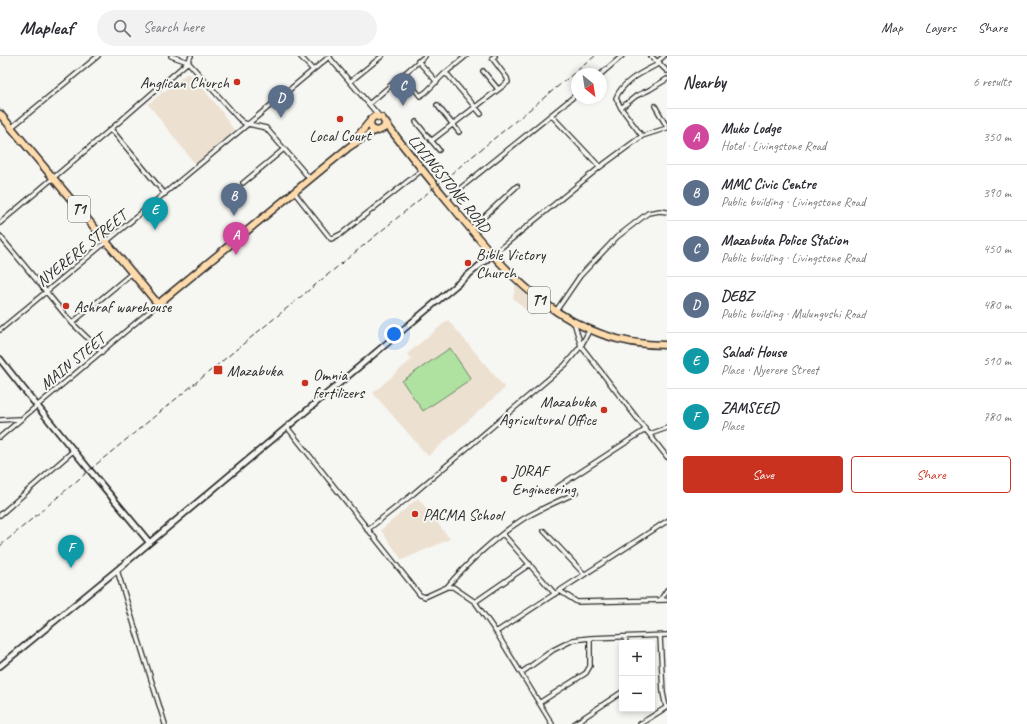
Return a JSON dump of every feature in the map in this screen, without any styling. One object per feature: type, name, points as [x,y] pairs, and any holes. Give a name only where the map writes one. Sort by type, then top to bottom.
[{"type":"highway","name":"T1","points":[[0,114],[158,304]]},
{"type":"highway","points":[[349,147],[372,119],[381,117]]},
{"type":"highway","name":"LIVINGSTONE ROAD","points":[[381,117],[396,138],[492,255],[529,292],[556,312],[590,329],[640,344],[667,346]]},
{"type":"highway","points":[[372,119],[370,124],[374,131]]},
{"type":"highway","points":[[158,304],[349,147],[374,131],[382,130],[385,123]]},
{"type":"highway","name":"LIVINGSTONE ROAD","points":[[382,130],[396,138]]},
{"type":"main road","points":[[0,666],[117,570],[492,255]]},
{"type":"main road","points":[[0,359],[36,406],[149,542]]},
{"type":"street","points":[[12,127],[98,56]]},
{"type":"street","points":[[171,56],[188,62],[244,123],[250,123],[266,128],[310,179]]},
{"type":"street","points":[[0,222],[112,129],[188,62],[191,56]]},
{"type":"street","points":[[300,56],[313,70]]},
{"type":"street","points":[[329,56],[381,117]]},
{"type":"street","name":"NYERERE STREET","points":[[0,330],[329,56]]},
{"type":"street","points":[[351,81],[382,56]]},
{"type":"street","points":[[372,119],[371,105],[403,74],[425,56]]},
{"type":"street","points":[[403,74],[420,96],[466,56]]},
{"type":"street","points":[[432,141],[474,106],[508,82],[508,78],[492,58],[495,56]]},
{"type":"street","points":[[607,69],[622,56]]},
{"type":"street","points":[[651,56],[667,71]]},
{"type":"street","points":[[642,136],[616,100],[620,90],[632,79],[659,62],[664,56]]},
{"type":"street","points":[[418,61],[437,82]]},
{"type":"street","points":[[483,71],[498,89]]},
{"type":"street","points":[[444,74],[453,80],[481,114]]},
{"type":"street","points":[[621,108],[636,96],[667,79]]},
{"type":"street","points":[[447,200],[571,99]]},
{"type":"street","points":[[437,105],[459,132]]},
{"type":"street","points":[[492,255],[600,167],[642,136],[667,128],[655,106]]},
{"type":"street","points":[[552,116],[600,167]]},
{"type":"street","points":[[416,122],[439,150]]},
{"type":"street","points":[[112,129],[165,194]]},
{"type":"street","points":[[243,183],[284,149]]},
{"type":"street","points":[[294,192],[331,239],[341,234],[422,170]]},
{"type":"street","points":[[471,229],[516,186]]},
{"type":"street","points":[[556,312],[580,276],[617,237],[648,213],[660,211],[667,212]]},
{"type":"street","points":[[0,236],[72,322],[102,352]]},
{"type":"street","points":[[72,322],[132,273]]},
{"type":"street","name":"MAIN STEET","points":[[0,437],[19,419],[102,352],[158,304]]},
{"type":"street","points":[[573,321],[581,346],[667,457]]},
{"type":"street","points":[[367,530],[513,410],[565,365],[581,346],[590,329]]},
{"type":"street","points":[[0,420],[19,419]]},
{"type":"street","points":[[287,426],[367,530],[420,595],[428,596],[447,587],[456,576],[503,534],[534,513],[576,493]]},
{"type":"street","points":[[650,434],[667,428]]},
{"type":"street","points":[[556,488],[645,430]]},
{"type":"street","points":[[0,515],[73,451]]},
{"type":"street","points":[[496,632],[667,521]]},
{"type":"street","points":[[544,531],[584,574]]},
{"type":"street","points":[[503,534],[555,594]]},
{"type":"street","points":[[475,602],[530,564]]},
{"type":"street","points":[[117,570],[165,724]]},
{"type":"street","points":[[447,587],[459,590],[475,602],[496,632],[552,724]]},
{"type":"street","points":[[661,599],[667,590]]},
{"type":"street","points":[[560,591],[577,602],[667,600]]},
{"type":"street","points":[[640,724],[666,707],[665,670],[660,636]]},
{"type":"street","points":[[521,673],[573,640],[590,638],[667,636]]},
{"type":"street","points":[[539,703],[586,673],[590,666],[590,638]]},
{"type":"street","points":[[574,724],[619,694]]},
{"type":"shaded area","points":[[186,74],[192,75],[219,108],[235,132],[196,165],[148,104]]},
{"type":"shaded area","points":[[516,285],[546,309],[532,316],[513,298]]},
{"type":"shaded area","points":[[448,320],[505,388],[428,456],[373,393],[412,359],[407,354]]},
{"type":"shaded area","name":"PACMA School","points":[[418,498],[450,539],[402,560],[381,530]]},
{"type":"green space","points":[[450,348],[471,379],[423,411],[402,381]]},
{"type":"railway","points":[[0,546],[105,457],[595,56]]},
{"type":"place","name":"Anglican Church","points":[[237,82]]},
{"type":"place","name":"Mazabuka Police Station","points":[[403,106]]},
{"type":"place","name":"DEBZ","points":[[281,118]]},
{"type":"place","name":"Local Court","points":[[340,119]]},
{"type":"place","name":"MMC Civic Centre","points":[[234,216]]},
{"type":"place","name":"Saladi House","points":[[155,230]]},
{"type":"place","name":"Muko Lodge","points":[[236,255]]},
{"type":"place","name":"Bible Victory Church","points":[[468,263]]},
{"type":"place","name":"Ashraf warehouse","points":[[66,306]]},
{"type":"place","name":"Mazabuka","points":[[218,370]]},
{"type":"place","name":"Omnia fertilizers","points":[[305,383]]},
{"type":"place","name":"Mazabuka Agricultural Office","points":[[604,410]]},
{"type":"place","name":"JORAF Engineering","points":[[504,479]]},
{"type":"place","name":"PACMA School","points":[[415,514]]},
{"type":"place","name":"ZAMSEED","points":[[71,568]]}]
